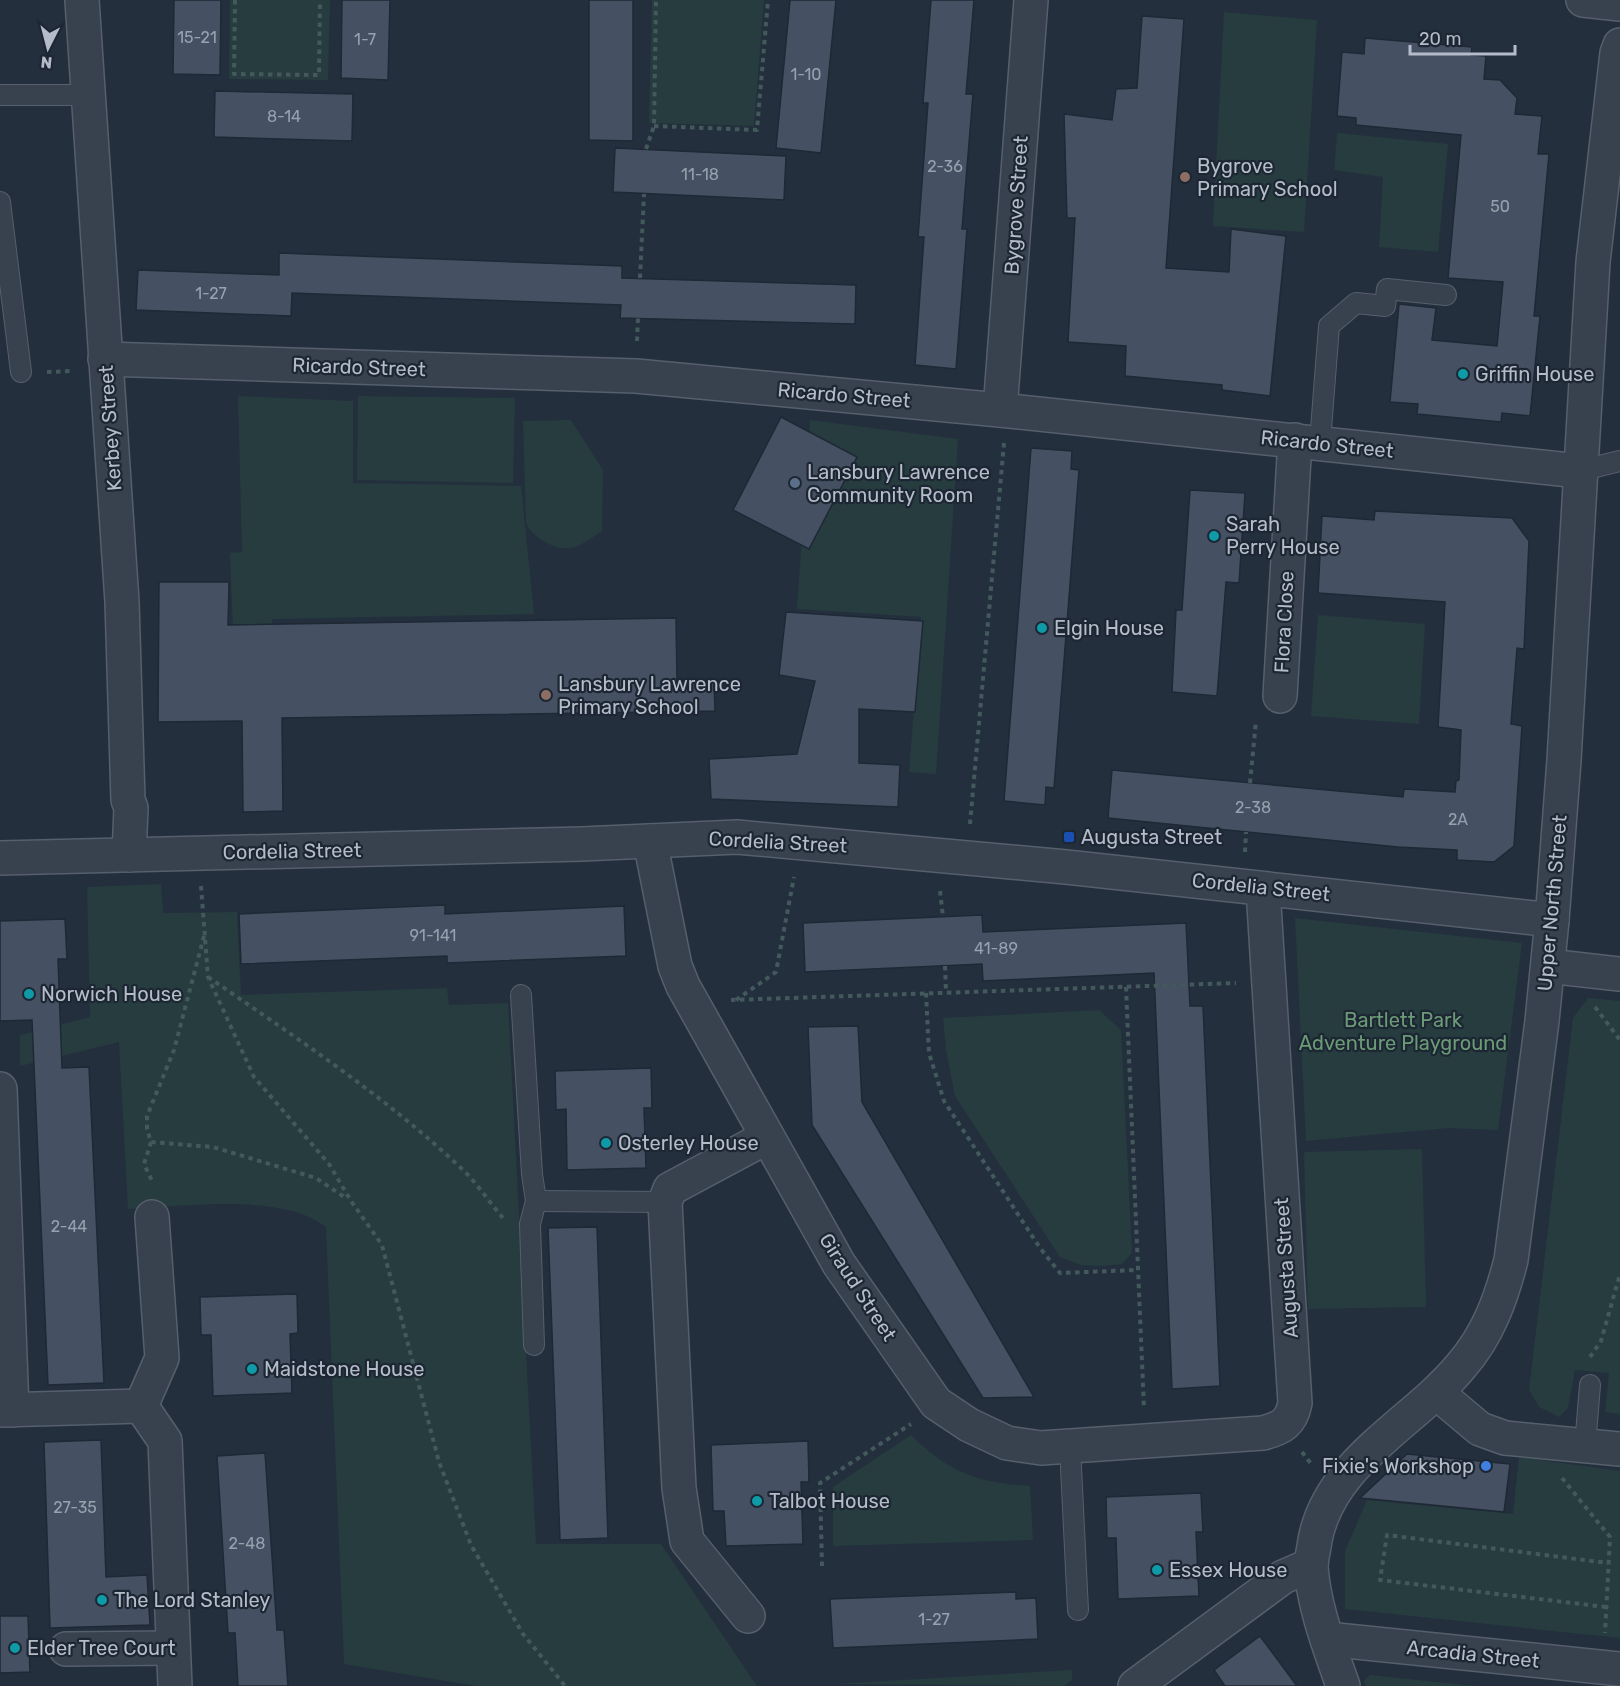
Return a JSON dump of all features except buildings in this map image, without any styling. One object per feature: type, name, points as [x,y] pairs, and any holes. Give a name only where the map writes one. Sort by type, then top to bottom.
[{"type":"street","name":"Kerbey Street","points":[[82,0],[122,602],[128,800],[131,808],[128,832],[129,855]]},
{"type":"street","name":"Bygrove Street","points":[[1000,410],[1031,0]]},
{"type":"street","points":[[1583,0],[1620,4]]},
{"type":"street","name":"Upper North Street","points":[[1342,1686],[1326,1639],[1311,1565],[1319,1521],[1333,1492],[1347,1471],[1437,1393],[1463,1365],[1485,1334],[1501,1299],[1508,1270],[1548,966],[1564,760],[1579,471],[1593,262],[1616,101],[1617,53],[1620,45]]},
{"type":"street","name":"Ricardo Street","points":[[105,364],[636,376],[1308,441],[1579,471]]},
{"type":"street","name":"Flora Close","points":[[1280,696],[1308,441]]},
{"type":"street","name":"Cordelia Street","points":[[0,858],[736,837],[801,841],[1552,920]]},
{"type":"street","name":"Giraud Street","points":[[650,841],[675,966],[690,1002],[839,1264],[939,1405],[969,1425],[1007,1443],[1041,1448],[1263,1433],[1282,1428]]},
{"type":"street","name":"Augusta Street","points":[[1263,889],[1294,1403],[1292,1417],[1282,1428]]},
{"type":"street","points":[[1548,966],[1620,974]]},
{"type":"street","points":[[0,1089],[6,1410],[141,1406]]},
{"type":"street","points":[[748,1616],[687,1541],[679,1488],[665,1202],[670,1189],[767,1137]]},
{"type":"street","points":[[141,1406],[162,1358],[152,1217]]},
{"type":"street","points":[[1437,1393],[1480,1429],[1505,1437],[1542,1443],[1620,1449]]},
{"type":"street","points":[[141,1406],[165,1442],[175,1686]]},
{"type":"street","points":[[1135,1686],[1283,1577],[1311,1565]]},
{"type":"street","name":"Arcadia Street","points":[[1326,1639],[1567,1675],[1611,1668]]},
{"type":"street","points":[[66,1649],[172,1648]]},
{"type":"lane","points":[[0,95],[87,95]]},
{"type":"lane","points":[[0,202],[21,372]]},
{"type":"lane","points":[[1308,441],[1329,326],[1356,303],[1385,306],[1387,289],[1446,295]]},
{"type":"lane","points":[[1579,471],[1620,461]]},
{"type":"lane","points":[[521,995],[536,1201],[530,1224],[534,1345]]},
{"type":"lane","points":[[536,1201],[665,1202]]},
{"type":"lane","points":[[1585,1446],[1590,1385]]},
{"type":"lane","points":[[1070,1447],[1078,1610]]},
{"type":"path","points":[[235,0],[234,74],[319,75],[320,0]]},
{"type":"path","points":[[646,149],[654,126],[656,0]]},
{"type":"path","points":[[654,126],[757,130],[768,0]]},
{"type":"path","points":[[640,278],[644,194]]},
{"type":"path","points":[[21,372],[105,364]]},
{"type":"path","points":[[968,858],[1004,436],[1000,410]]},
{"type":"path","points":[[1251,783],[1258,694],[1280,696]]},
{"type":"path","points":[[736,1000],[776,972],[801,841]]},
{"type":"path","points":[[199,854],[208,977],[254,1077],[329,1164],[351,1201],[382,1245],[439,1462],[471,1545],[524,1634],[565,1686]]},
{"type":"path","points":[[205,931],[174,1050],[147,1116],[147,1129],[151,1142],[213,1147],[316,1178],[351,1201]]},
{"type":"path","points":[[945,966],[946,993]]},
{"type":"path","points":[[208,977],[340,1070],[421,1132],[464,1171],[503,1218],[510,1218]]},
{"type":"path","points":[[690,1002],[1267,982]]},
{"type":"path","points":[[1126,987],[1146,1442]]},
{"type":"path","points":[[926,993],[929,1053],[944,1101],[1040,1248],[1060,1273],[1138,1270]]},
{"type":"path","points":[[822,1566],[820,1484],[939,1405]]},
{"type":"path","points":[[1282,1428],[1333,1492]]},
{"type":"path","points":[[1542,1443],[1556,1471],[1610,1537],[1606,1608],[1611,1668]]},
{"type":"path","points":[[1606,1608],[1380,1580],[1387,1535],[1608,1563]]},
{"type":"green space","points":[[230,0],[330,0],[328,80],[229,79]]},
{"type":"green space","points":[[652,0],[764,0],[754,126],[649,123]]},
{"type":"green space","points":[[1224,12],[1317,20],[1304,232],[1213,226]]},
{"type":"green space","points":[[1337,133],[1448,144],[1438,252],[1379,247],[1383,177],[1334,170]]},
{"type":"green space","points":[[238,396],[353,401],[353,483],[521,486],[534,614],[272,619],[272,658],[234,659],[230,553],[242,552]]},
{"type":"green space","points":[[358,396],[515,398],[513,483],[357,480]]},
{"type":"green space","points":[[571,420],[603,470],[602,531],[578,546],[563,548],[548,544],[526,523],[523,421]]},
{"type":"green space","points":[[810,420],[958,439],[936,774],[909,772],[921,617],[797,609]]},
{"type":"green space","points":[[1318,615],[1425,624],[1419,724],[1311,716]]},
{"type":"green space","points":[[161,884],[163,913],[237,912],[241,995],[447,988],[449,1005],[508,1003],[536,1544],[661,1544],[757,1686],[476,1686],[344,1664],[326,1227],[307,1216],[258,1205],[231,1204],[128,1209],[119,1042],[20,1066],[20,1035],[90,1017],[87,887]]},
{"type":"green space","name":"Bartlett Park Adventure Playground","points":[[1295,918],[1522,943],[1498,1130],[1448,1128],[1306,1141]]},
{"type":"green space","points":[[1588,998],[1620,1001],[1620,1414],[1605,1412],[1609,1373],[1575,1370],[1568,1408],[1559,1417],[1539,1407],[1529,1390],[1573,1018]]},
{"type":"green space","points":[[1099,1010],[1121,1030],[1132,1253],[1122,1264],[1103,1266],[1081,1265],[1060,1257],[955,1096],[946,1050],[943,1018]]},
{"type":"green space","points":[[1422,1149],[1426,1307],[1308,1309],[1304,1152]]},
{"type":"green space","points":[[911,1435],[938,1458],[965,1473],[995,1482],[1030,1486],[1033,1540],[833,1546],[833,1487]]},
{"type":"green space","points":[[1519,1457],[1620,1471],[1620,1638],[1345,1609],[1345,1551],[1367,1500],[1513,1514]]},
{"type":"green space","points":[[1072,1670],[1072,1680],[1064,1686],[834,1684]]},
{"type":"green space","points":[[1370,1675],[1474,1686],[1366,1686],[1364,1681]]},
{"type":"place","name":"Bygrove Primary School","points":[[1185,177]]},
{"type":"place","name":"Griffin House","points":[[1463,374]]},
{"type":"place","name":"Lansbury Lawrence Community Room","points":[[795,483]]},
{"type":"place","name":"Sarah Perry House","points":[[1214,536]]},
{"type":"place","name":"Elgin House","points":[[1042,628]]},
{"type":"place","name":"Lansbury Lawrence Primary School","points":[[546,695]]},
{"type":"place","name":"Augusta Street","points":[[1069,837]]},
{"type":"place","name":"Norwich House","points":[[29,994]]},
{"type":"place","name":"Osterley House","points":[[606,1143]]},
{"type":"place","name":"Maidstone House","points":[[252,1369]]},
{"type":"place","name":"Fixie's Workshop","points":[[1486,1466]]},
{"type":"place","name":"Talbot House","points":[[757,1501]]},
{"type":"place","name":"Essex House","points":[[1157,1570]]},
{"type":"place","name":"The Lord Stanley","points":[[102,1600]]},
{"type":"place","name":"Elder Tree Court","points":[[15,1648]]}]
